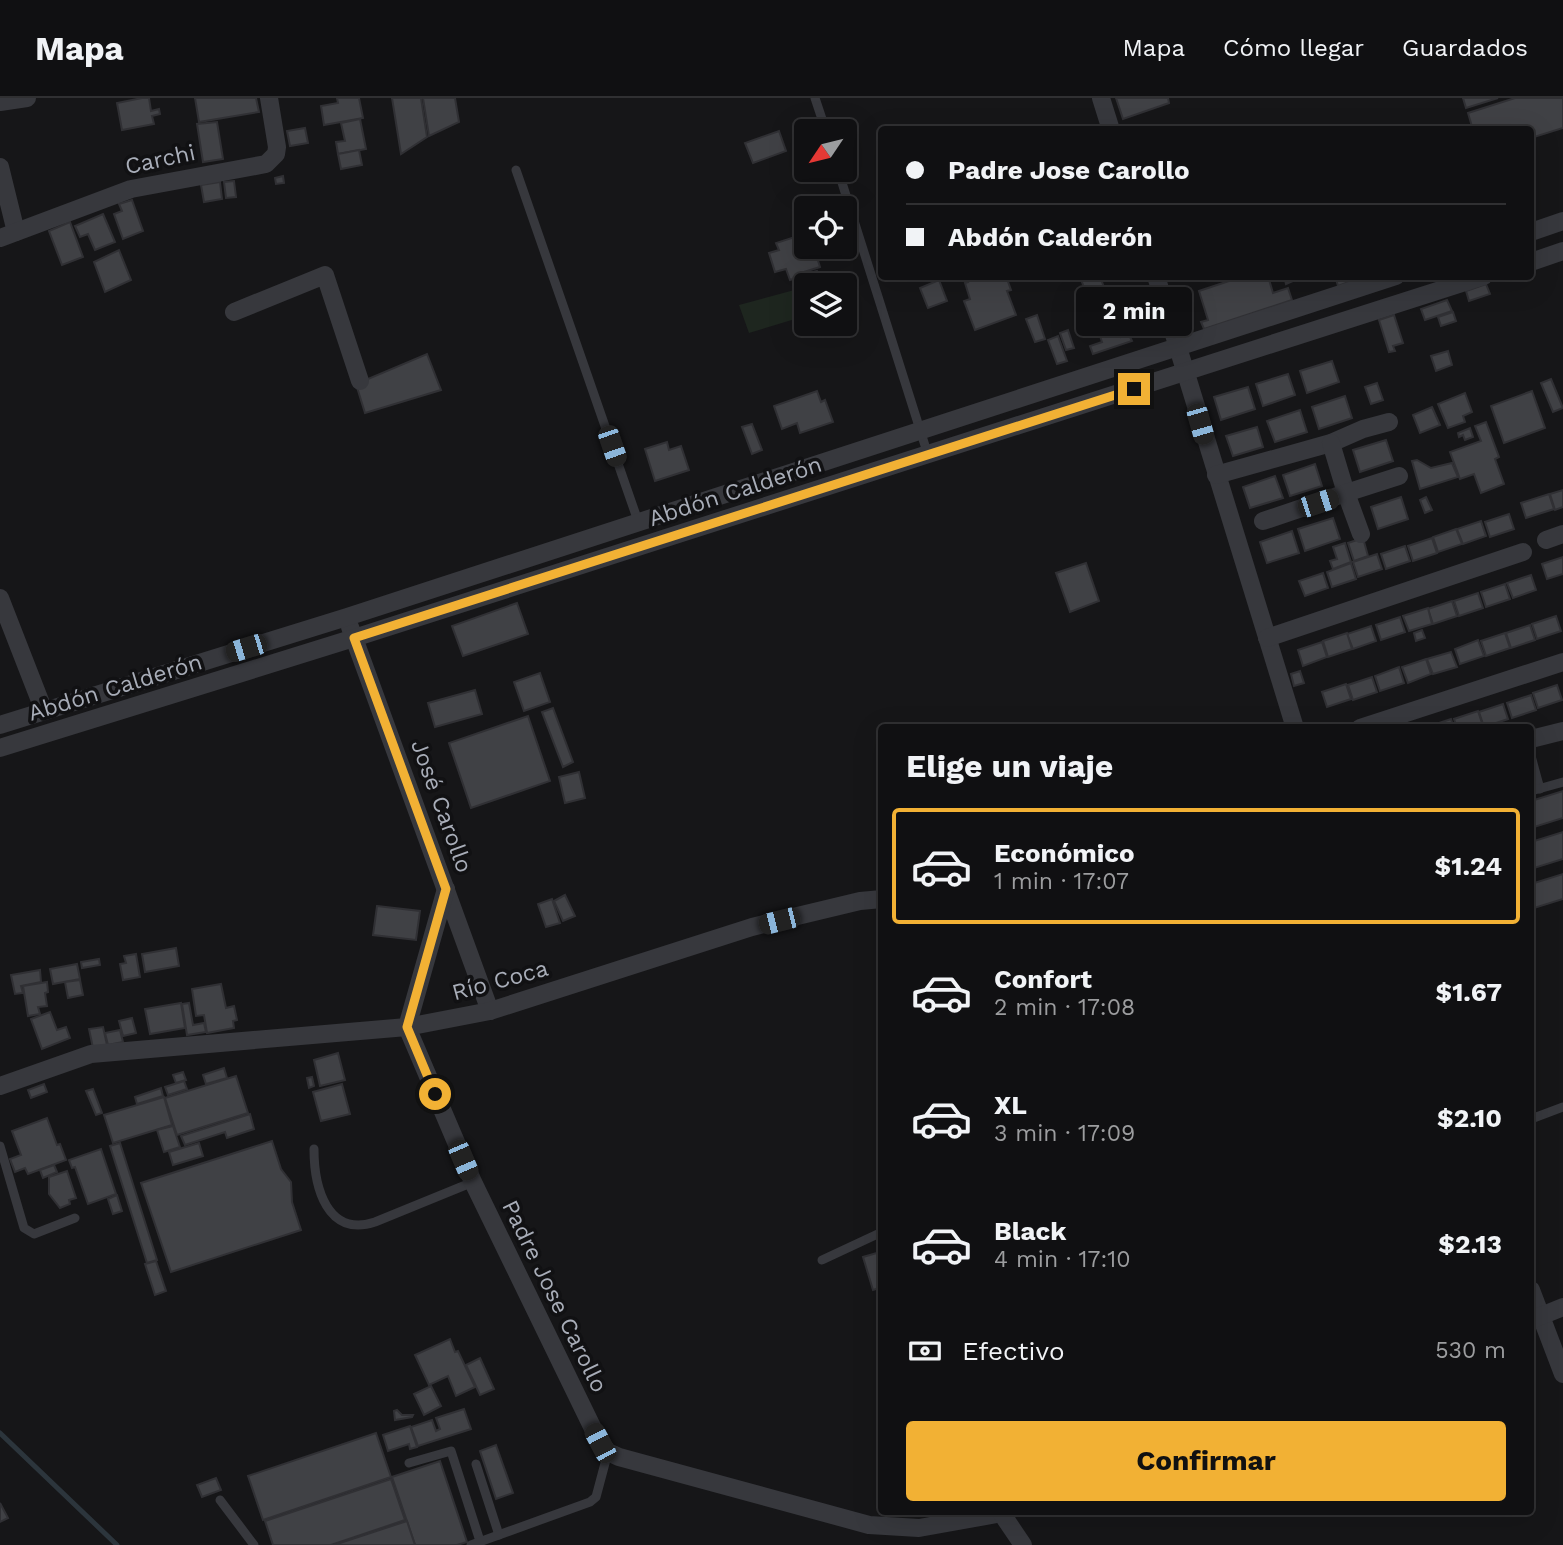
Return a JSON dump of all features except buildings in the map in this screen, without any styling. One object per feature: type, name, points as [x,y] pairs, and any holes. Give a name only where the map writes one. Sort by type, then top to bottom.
[{"type":"street","points":[[0,102],[27,98]]},
{"type":"street","name":"Carchi","points":[[8,235],[131,189],[266,164],[272,160],[277,147],[269,98]]},
{"type":"street","points":[[1101,98],[1110,126]]},
{"type":"street","points":[[0,167],[8,235]]},
{"type":"street","points":[[1534,231],[1563,221]]},
{"type":"street","points":[[1534,260],[1563,251]]},
{"type":"street","points":[[234,312],[325,275],[360,381]]},
{"type":"street","points":[[1157,280],[1294,724]]},
{"type":"street","name":"Abdón Calderón","points":[[0,725],[347,617],[1384,280]]},
{"type":"street","name":"Abdón Calderón","points":[[0,748],[354,638],[1472,280]]},
{"type":"street","points":[[1216,475],[1331,443],[1363,429],[1389,422]]},
{"type":"street","points":[[1331,443],[1361,534]]},
{"type":"street","points":[[1263,521],[1399,477]]},
{"type":"street","points":[[1267,638],[1523,552]]},
{"type":"street","points":[[0,598],[44,711]]},
{"type":"street","name":"José Carollo","points":[[347,617],[490,1012]]},
{"type":"street","points":[[1372,724],[1563,662]]},
{"type":"street","points":[[1534,738],[1563,731]]},
{"type":"street","points":[[407,1027],[446,889]]},
{"type":"street","name":"Río Coca","points":[[0,1086],[91,1054],[407,1027],[490,1012],[752,927],[860,901],[878,900]]},
{"type":"street","name":"Padre Jose Carollo","points":[[407,1027],[473,1182],[600,1443],[608,1451]]},
{"type":"street","points":[[1563,1307],[1536,1318],[1563,1374]]},
{"type":"street","points":[[608,1451],[619,1457],[869,1525],[919,1528],[994,1515]]},
{"type":"street","points":[[1006,1515],[1023,1545]]},
{"type":"lane","points":[[815,98],[822,119]]},
{"type":"lane","points":[[516,170],[638,521]]},
{"type":"lane","points":[[842,182],[928,455]]},
{"type":"lane","points":[[1535,790],[1563,782]]},
{"type":"lane","points":[[1534,1118],[1563,1107]]},
{"type":"lane","points":[[0,1146],[24,1228],[34,1234],[75,1218]]},
{"type":"lane","points":[[314,1149],[314,1174],[320,1195],[332,1213],[349,1225],[363,1226],[375,1222],[473,1182]]},
{"type":"lane","points":[[822,1259],[878,1234]]},
{"type":"lane","points":[[409,1463],[450,1450],[475,1543],[590,1502],[596,1497],[608,1451]]},
{"type":"lane","points":[[476,1464],[499,1535]]},
{"type":"lane","points":[[219,1500],[254,1545]]},
{"type":"shaded area","points":[[794,290],[794,319],[749,333],[739,305]]},
{"type":"waterway","points":[[0,1433],[117,1545]]},
{"type":"route","points":[[435,1094],[407,1027],[446,889],[354,638],[1134,389]]}]
